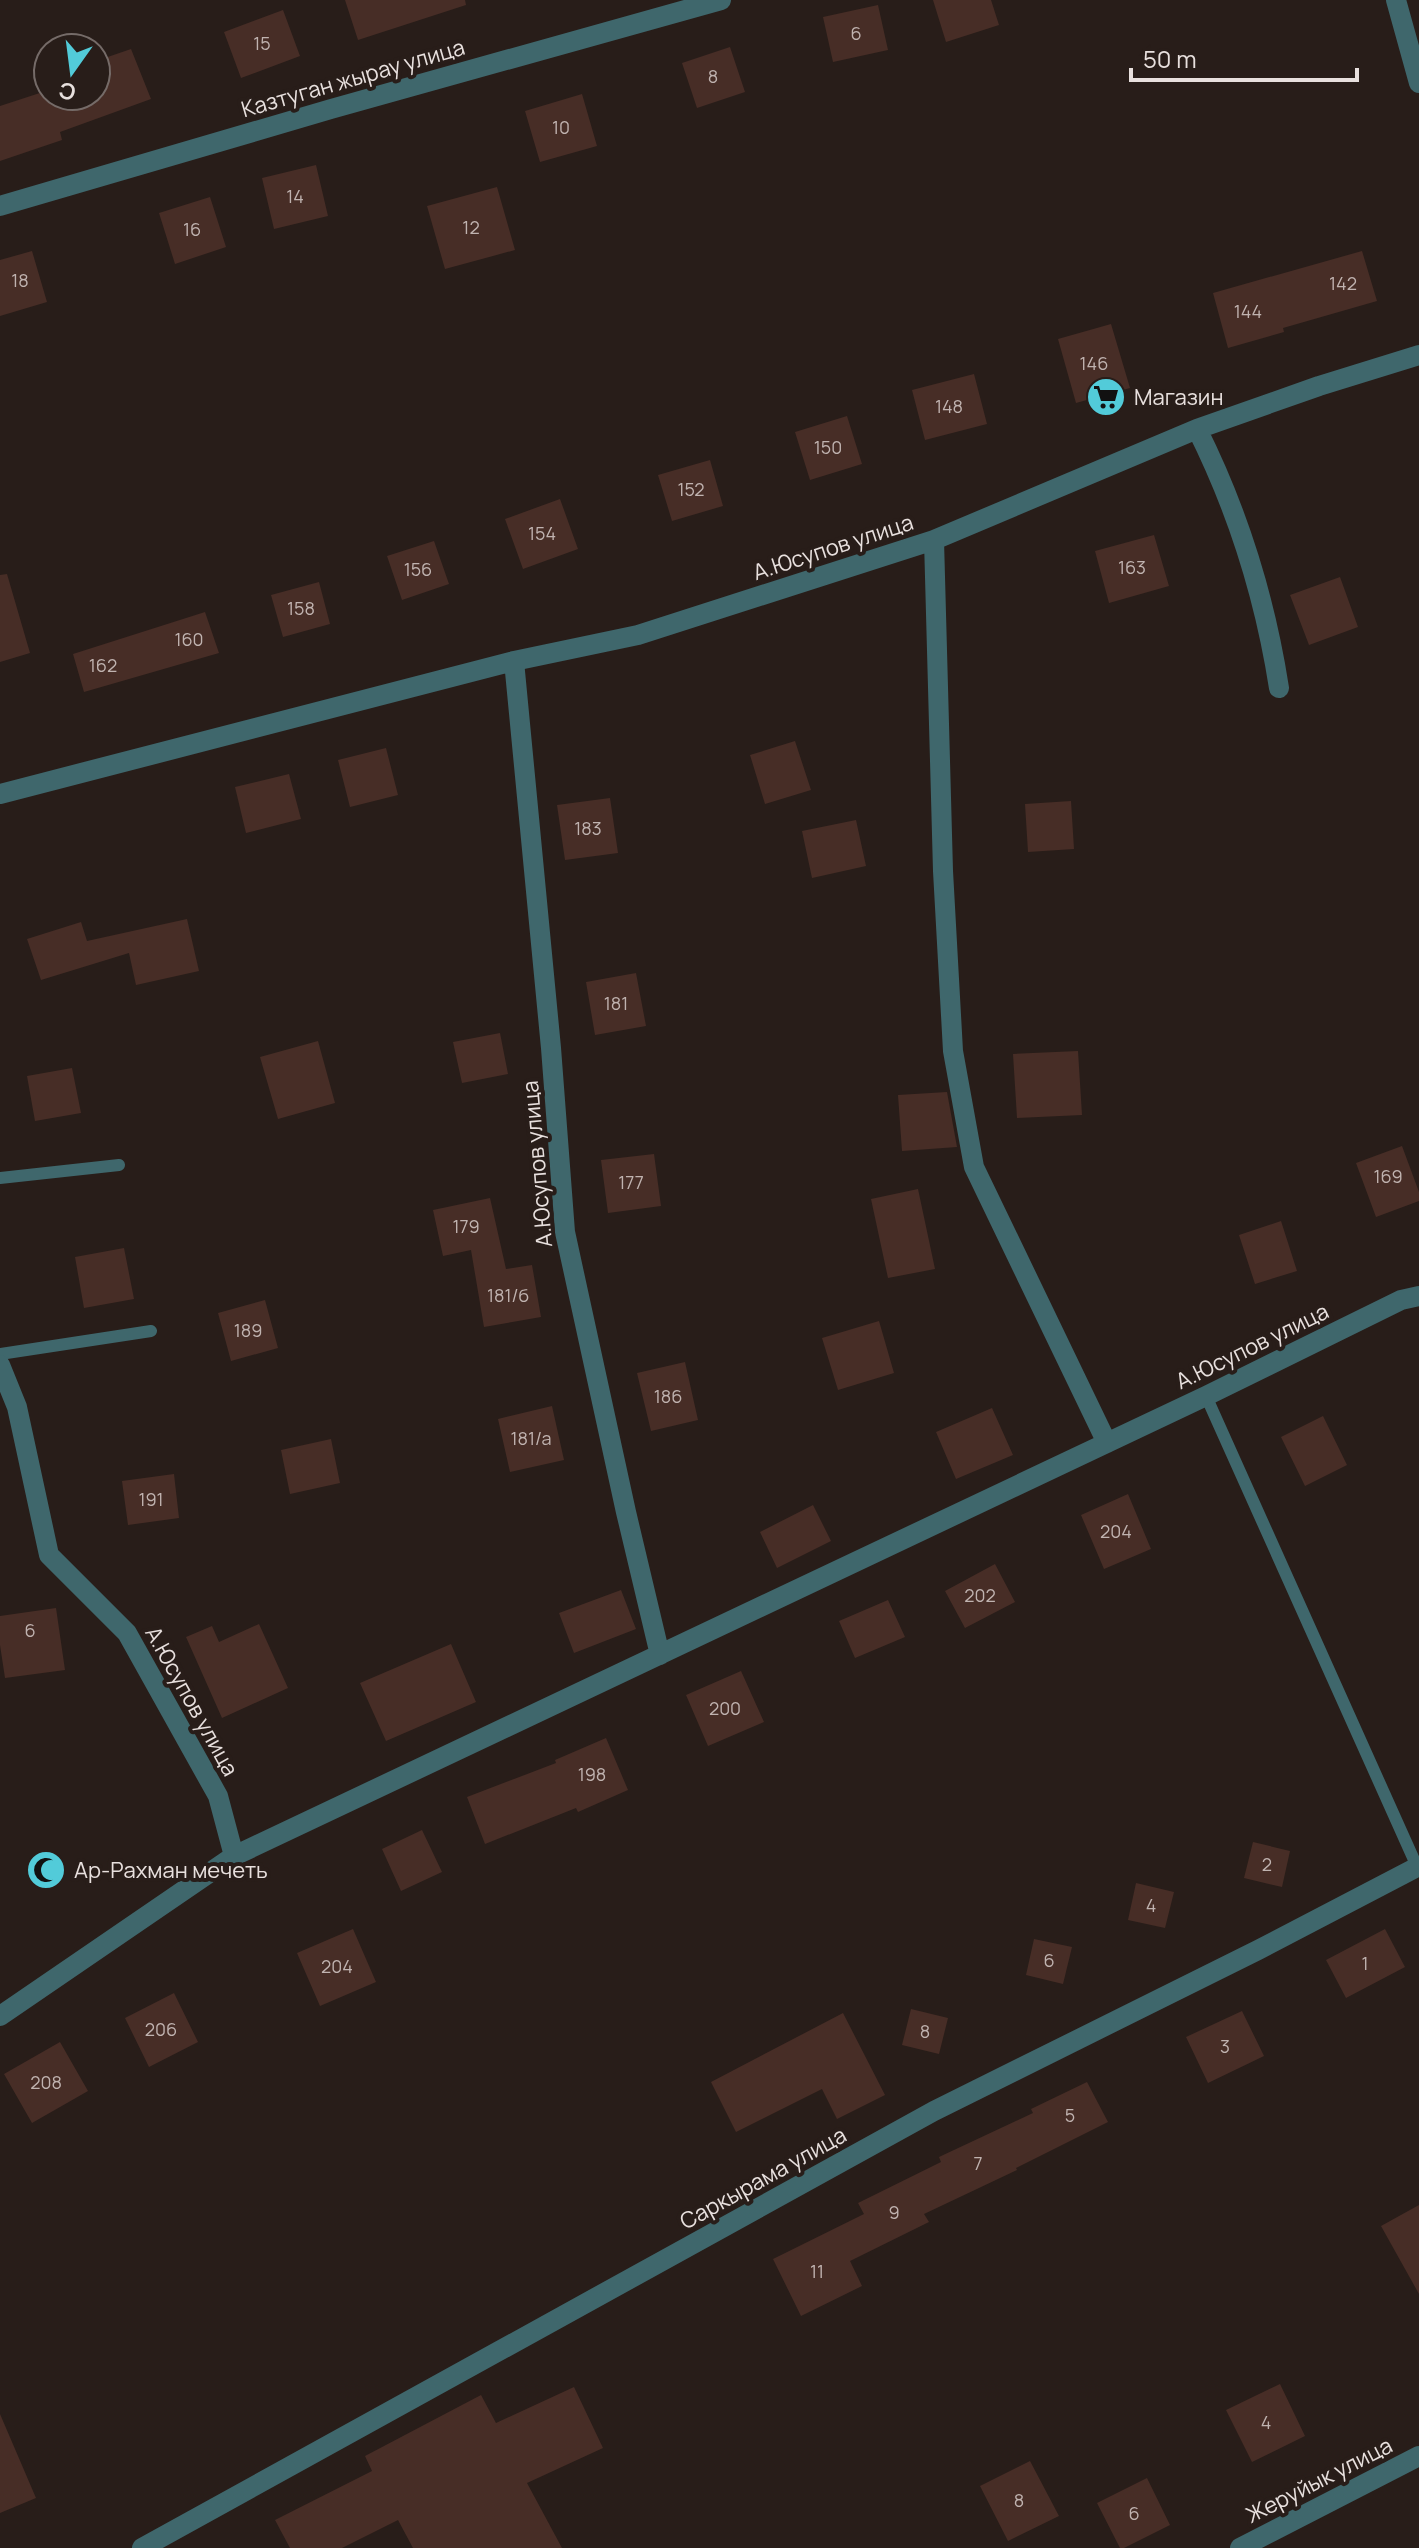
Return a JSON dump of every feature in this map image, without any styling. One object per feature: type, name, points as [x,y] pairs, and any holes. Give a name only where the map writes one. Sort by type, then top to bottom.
[{"type":"street","name":"Казтуган жырау улица","points":[[0,206],[721,0]]},
{"type":"street","points":[[1396,0],[1419,83]]},
{"type":"street","name":"А.Юсупов улица","points":[[0,794],[514,661],[638,635],[934,540],[1197,429],[1419,355]]},
{"type":"street","points":[[1197,429],[1240,529],[1271,633],[1279,688]]},
{"type":"street","name":"А.Юсупов улица","points":[[934,540],[943,871],[952,1036],[974,1167],[1107,1443]]},
{"type":"street","name":"А.Юсупов улица","points":[[514,661],[551,1048],[565,1232],[622,1497],[660,1655]]},
{"type":"street","name":"А.Юсупов улица","points":[[0,2016],[234,1856],[1206,1396],[1401,1300],[1419,1296]]},
{"type":"street","name":"А.Юсупов улица","points":[[0,1365],[17,1407],[49,1555],[127,1633],[218,1796],[234,1856]]},
{"type":"street","name":"Саркырама улица","points":[[142,2548],[934,2111],[1418,1868]]},
{"type":"street","name":"Жеруйык улица","points":[[1240,2548],[1419,2456]]},
{"type":"lane","points":[[0,1178],[119,1165]]},
{"type":"lane","points":[[0,1354],[151,1331]]},
{"type":"lane","points":[[1206,1396],[1418,1868]]},
{"type":"building","points":[[345,0],[465,0],[466,5],[358,40]]},
{"type":"building","points":[[933,0],[991,0],[999,25],[946,42]]},
{"type":"building","points":[[878,5],[888,50],[833,62],[823,17]]},
{"type":"building","points":[[283,10],[300,56],[241,78],[224,32]]},
{"type":"building","points":[[730,47],[745,92],[697,108],[682,63]]},
{"type":"building","points":[[131,49],[151,99],[60,132],[62,140],[0,161],[0,106],[32,96],[32,112],[112,112],[112,56]]},
{"type":"building","points":[[582,94],[597,146],[540,162],[525,111]]},
{"type":"building","points":[[316,165],[328,216],[274,229],[262,178]]},
{"type":"building","points":[[497,187],[515,250],[445,269],[427,206]]},
{"type":"building","points":[[210,197],[226,247],[175,264],[159,213]]},
{"type":"building","points":[[32,251],[47,302],[0,316],[0,260]]},
{"type":"building","points":[[1362,251],[1377,301],[1283,328],[1284,332],[1228,348],[1213,293]]},
{"type":"building","points":[[1111,324],[1130,388],[1076,403],[1058,339]]},
{"type":"building","points":[[974,374],[987,424],[925,440],[912,390]]},
{"type":"building","points":[[847,416],[862,464],[810,480],[795,432]]},
{"type":"building","points":[[710,460],[723,506],[672,521],[658,475]]},
{"type":"building","points":[[560,499],[578,549],[523,569],[505,519]]},
{"type":"building","points":[[1154,535],[1169,586],[1109,603],[1095,551]]},
{"type":"building","points":[[434,541],[449,584],[402,600],[387,556]]},
{"type":"building","points":[[7,574],[30,653],[0,662],[0,575]]},
{"type":"building","points":[[1340,577],[1358,627],[1309,645],[1290,595]]},
{"type":"building","points":[[319,582],[330,624],[283,637],[271,595]]},
{"type":"building","points":[[205,612],[219,653],[84,692],[73,654]]},
{"type":"building","points":[[795,741],[811,790],[765,804],[750,755]]},
{"type":"building","points":[[386,748],[398,795],[350,807],[338,760]]},
{"type":"building","points":[[289,774],[301,819],[246,833],[235,787]]},
{"type":"building","points":[[610,798],[618,853],[565,860],[557,805]]},
{"type":"building","points":[[1071,801],[1074,849],[1028,852],[1025,804]]},
{"type":"building","points":[[856,820],[866,866],[812,878],[802,831]]},
{"type":"building","points":[[187,919],[199,971],[136,985],[129,953],[41,980],[27,939],[81,922],[87,941]]},
{"type":"building","points":[[636,973],[646,1026],[595,1035],[586,982]]},
{"type":"building","points":[[500,1033],[508,1074],[462,1083],[453,1042]]},
{"type":"building","points":[[318,1041],[335,1103],[278,1119],[260,1057]]},
{"type":"building","points":[[1078,1051],[1082,1115],[1017,1118],[1013,1054]]},
{"type":"building","points":[[72,1068],[81,1113],[35,1121],[27,1076]]},
{"type":"building","points":[[947,1092],[957,1147],[902,1151],[898,1095]]},
{"type":"building","points":[[1402,1146],[1419,1192],[1419,1201],[1376,1217],[1356,1163]]},
{"type":"building","points":[[654,1154],[661,1206],[608,1213],[601,1160]]},
{"type":"building","points":[[918,1189],[935,1269],[888,1278],[871,1199]]},
{"type":"building","points":[[490,1198],[506,1269],[532,1265],[541,1317],[484,1327],[471,1250],[443,1256],[433,1210]]},
{"type":"building","points":[[1281,1221],[1297,1271],[1255,1284],[1239,1235]]},
{"type":"building","points":[[124,1248],[134,1299],[84,1308],[75,1257]]},
{"type":"building","points":[[265,1300],[278,1348],[231,1361],[218,1313]]},
{"type":"building","points":[[879,1321],[894,1373],[838,1390],[822,1338]]},
{"type":"building","points":[[685,1362],[698,1420],[651,1431],[637,1373]]},
{"type":"building","points":[[552,1406],[564,1460],[510,1472],[498,1419]]},
{"type":"building","points":[[992,1408],[1013,1455],[956,1479],[936,1432]]},
{"type":"building","points":[[1323,1416],[1347,1465],[1305,1486],[1281,1437]]},
{"type":"building","points":[[331,1439],[340,1483],[290,1494],[281,1450]]},
{"type":"building","points":[[174,1474],[179,1518],[128,1525],[122,1481]]},
{"type":"building","points":[[1128,1494],[1151,1549],[1104,1569],[1081,1515]]},
{"type":"building","points":[[813,1505],[831,1541],[777,1568],[760,1532]]},
{"type":"building","points":[[995,1564],[1015,1602],[965,1628],[945,1591]]},
{"type":"building","points":[[621,1590],[636,1629],[574,1653],[559,1613]]},
{"type":"building","points":[[888,1600],[905,1637],[855,1658],[839,1621]]},
{"type":"building","points":[[56,1608],[65,1670],[5,1678],[0,1616]]},
{"type":"building","points":[[259,1624],[288,1688],[222,1718],[186,1637],[212,1626],[219,1642]]},
{"type":"building","points":[[451,1644],[476,1702],[386,1741],[360,1683]]},
{"type":"building","points":[[741,1671],[764,1722],[708,1746],[686,1695]]},
{"type":"building","points":[[606,1738],[628,1790],[578,1812],[576,1808],[485,1844],[467,1797],[556,1763],[555,1760]]},
{"type":"building","points":[[422,1830],[442,1872],[401,1891],[382,1849]]},
{"type":"building","points":[[1253,1842],[1290,1851],[1282,1887],[1244,1878]]},
{"type":"building","points":[[1136,1883],[1174,1892],[1165,1928],[1128,1920]]},
{"type":"building","points":[[353,1929],[376,1982],[320,2006],[297,1953]]},
{"type":"building","points":[[1385,1929],[1405,1967],[1346,1998],[1326,1960]]},
{"type":"building","points":[[1034,1939],[1072,1947],[1063,1984],[1026,1975]]},
{"type":"building","points":[[174,1993],[198,2042],[149,2067],[125,2018]]},
{"type":"building","points":[[911,2009],[948,2018],[939,2054],[902,2045]]},
{"type":"building","points":[[1242,2011],[1264,2056],[1208,2083],[1186,2037]]},
{"type":"building","points":[[843,2013],[885,2095],[837,2119],[822,2089],[736,2132],[711,2082]]},
{"type":"building","points":[[60,2042],[88,2091],[32,2123],[4,2074]]},
{"type":"building","points":[[1087,2082],[1108,2122],[924,2214],[929,2222],[850,2261],[862,2286],[801,2316],[773,2259],[864,2214],[858,2203],[941,2162],[939,2157],[1033,2113],[1031,2109]]},
{"type":"building","points":[[1419,2205],[1419,2294],[1381,2226]]},
{"type":"building","points":[[1280,2384],[1305,2436],[1252,2462],[1226,2410]]},
{"type":"building","points":[[574,2387],[603,2448],[527,2483],[562,2548],[413,2548],[398,2520],[342,2548],[290,2548],[275,2520],[372,2471],[365,2456],[481,2395],[496,2423]]},
{"type":"building","points":[[0,2414],[36,2498],[0,2513]]},
{"type":"building","points":[[1030,2461],[1059,2516],[1008,2541],[980,2486]]},
{"type":"building","points":[[1147,2478],[1170,2525],[1120,2548],[1097,2503]]},
{"type":"place","name":"Магазин","points":[[1106,397]]},
{"type":"place","name":"Ар-Рахман мечеть","points":[[46,1870]]}]
